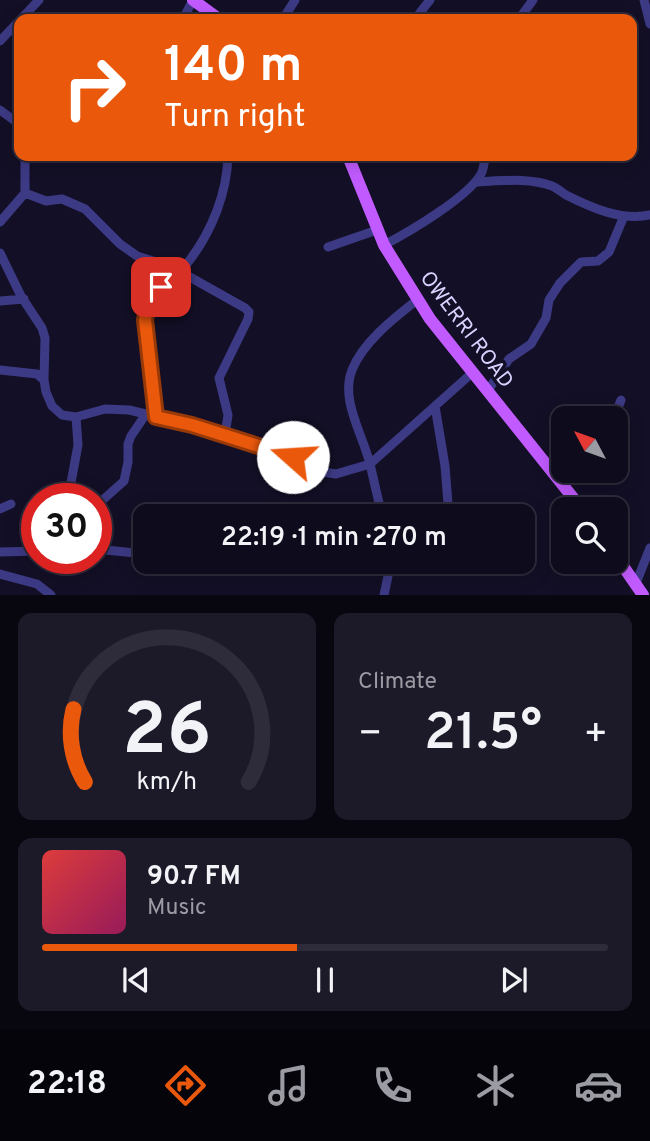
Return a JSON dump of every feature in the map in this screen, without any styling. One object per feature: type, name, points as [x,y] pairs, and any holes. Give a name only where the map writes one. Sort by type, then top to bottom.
[{"type":"main road","points":[[193,0],[212,14]]},
{"type":"main road","name":"OWERRI ROAD","points":[[350,161],[383,245],[417,300],[487,392],[573,497]]},
{"type":"main road","points":[[628,572],[643,595]]},
{"type":"street","points":[[25,14],[38,0]]},
{"type":"street","points":[[419,14],[430,0]]},
{"type":"street","points":[[644,0],[650,24]]},
{"type":"street","points":[[0,41],[14,26]]},
{"type":"street","points":[[0,222],[25,193],[25,161]]},
{"type":"street","points":[[112,492],[124,481],[131,436],[151,416],[147,308],[161,287],[181,272],[191,260],[221,203],[228,161]]},
{"type":"street","points":[[383,245],[413,230],[475,182],[485,161]]},
{"type":"street","points":[[475,182],[538,182],[607,213],[634,218],[650,215]]},
{"type":"street","points":[[25,193],[46,201],[62,199],[85,209],[136,256],[181,272],[249,312],[219,378],[228,415],[225,435]]},
{"type":"street","points":[[487,392],[509,359],[531,344],[540,331],[550,300],[560,283],[581,262],[598,261],[609,251],[624,216]]},
{"type":"street","points":[[328,247],[377,230]]},
{"type":"street","points":[[0,253],[45,338],[46,392],[56,411],[62,415],[76,417],[117,408],[225,435],[293,457],[323,472],[336,474],[370,464],[472,373]]},
{"type":"street","points":[[0,301],[24,299]]},
{"type":"street","points":[[379,504],[370,464],[352,411],[349,388],[351,372],[361,353],[417,300]]},
{"type":"street","points":[[0,370],[37,374],[44,380]]},
{"type":"street","points":[[619,406],[621,400]]},
{"type":"street","points":[[435,406],[449,504]]},
{"type":"street","points":[[71,483],[78,445],[76,417]]},
{"type":"street","points":[[0,509],[10,504]]},
{"type":"street","points":[[636,583],[650,548]]},
{"type":"street","points":[[0,552],[21,551]]},
{"type":"street","points":[[112,551],[133,553]]},
{"type":"street","points":[[0,574],[37,584],[51,595]]},
{"type":"street","points":[[384,595],[389,574]]},
{"type":"route","points":[[161,287],[147,308],[145,320],[156,417],[192,425],[293,457]]}]
